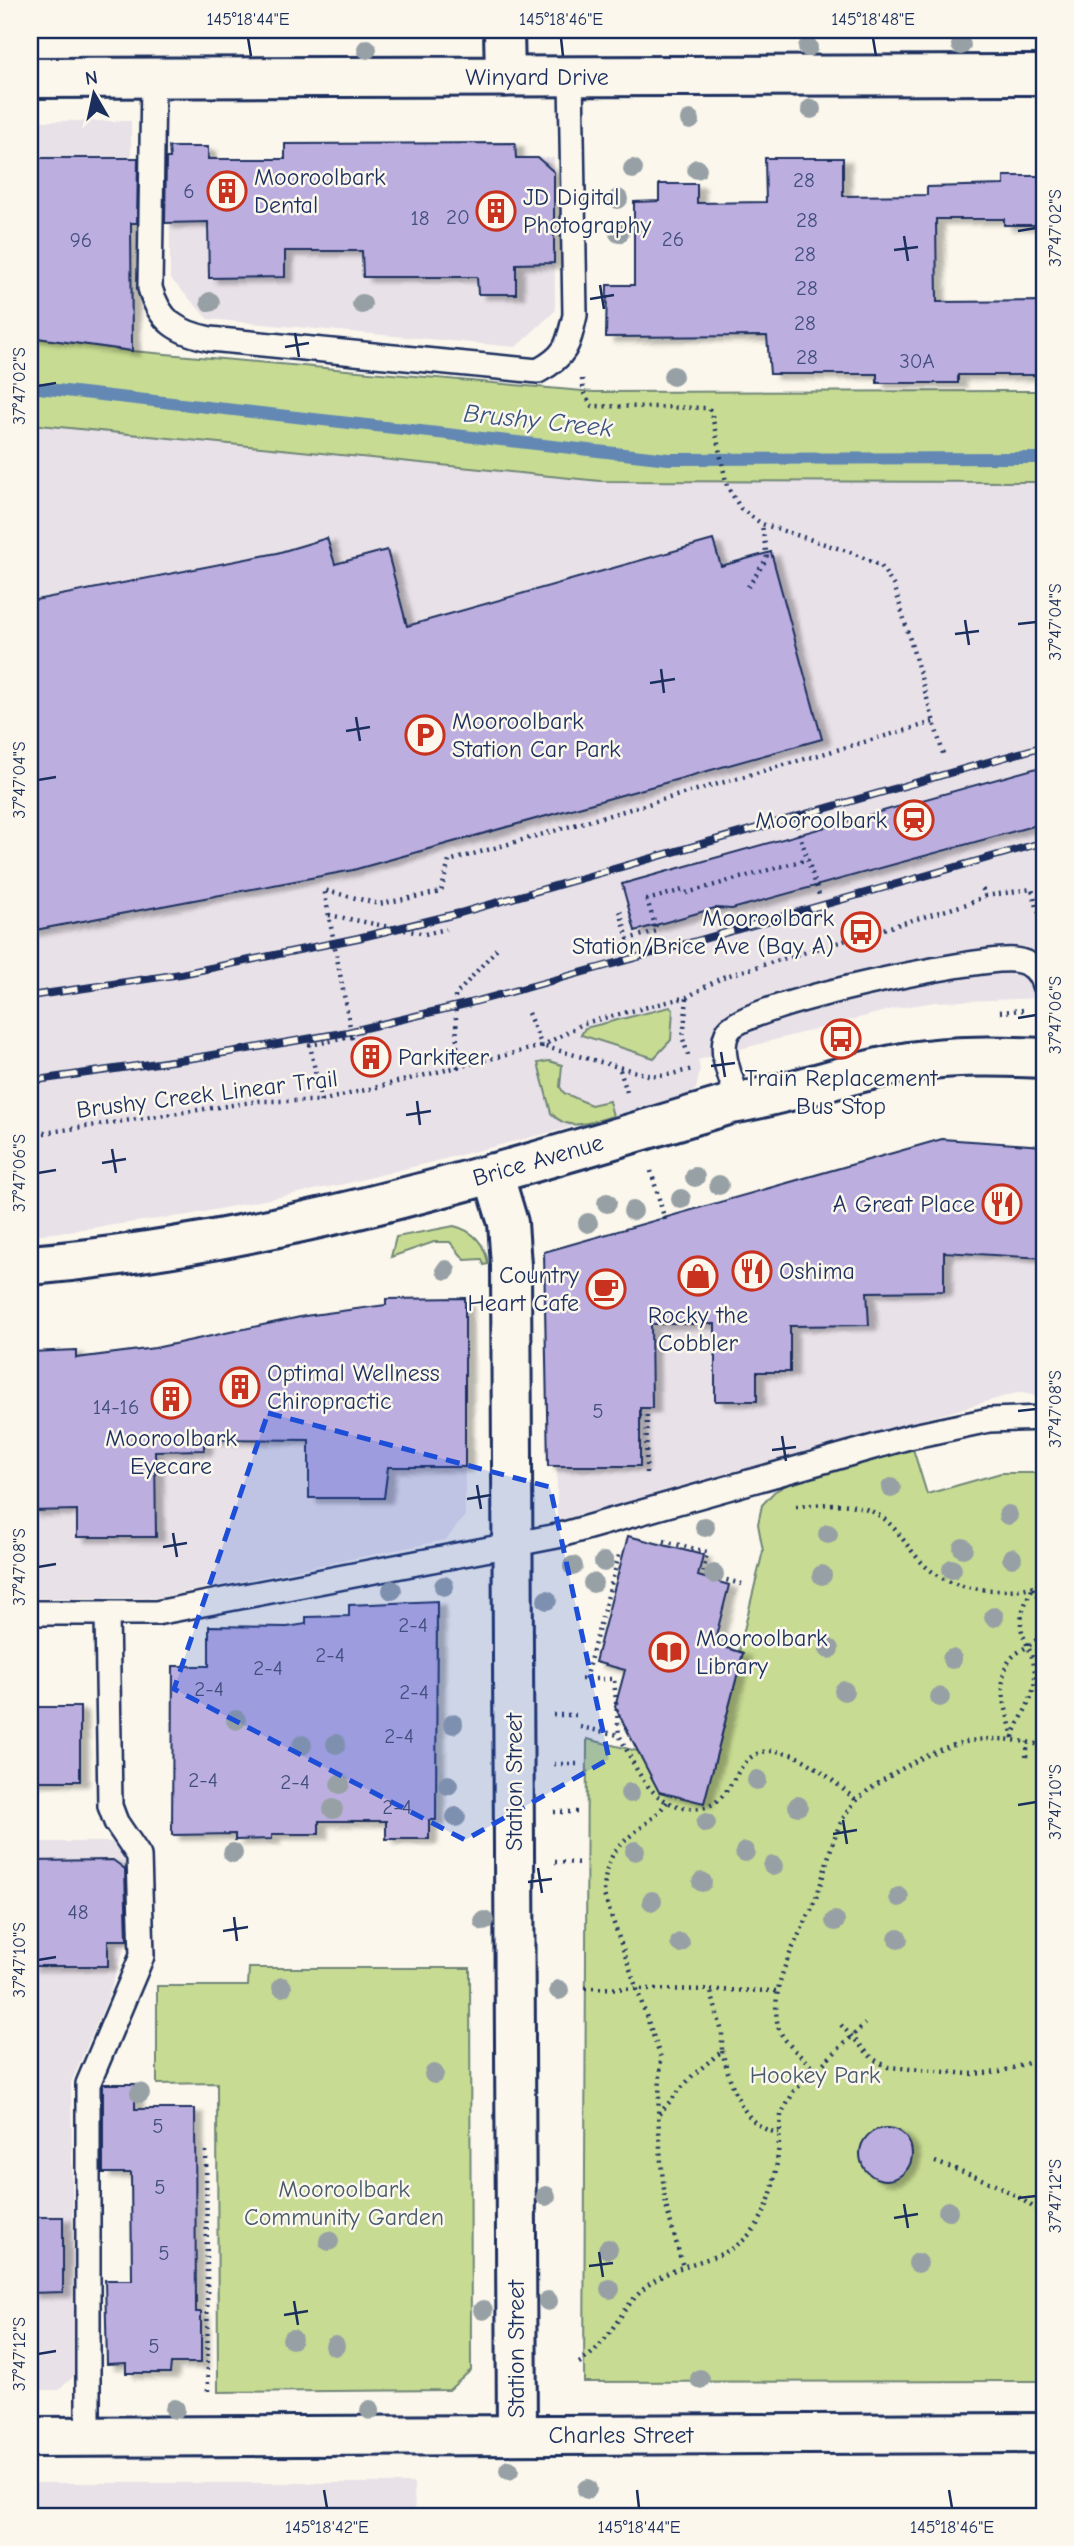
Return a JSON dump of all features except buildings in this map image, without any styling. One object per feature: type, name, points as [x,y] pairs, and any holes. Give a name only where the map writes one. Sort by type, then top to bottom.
[{"type":"street","points":[[505,30],[505,77]]},
{"type":"street","name":"Winyard Drive","points":[[30,78],[1044,75]]},
{"type":"street","name":"Brice Avenue","points":[[30,1265],[103,1257],[284,1226],[389,1202],[739,1102],[908,1062],[957,1057],[1044,1058]]},
{"type":"street","name":"Station Street","points":[[493,1172],[508,1223],[510,1252],[517,2435]]},
{"type":"street","name":"Charles Street","points":[[30,2437],[1044,2432]]},
{"type":"lane","points":[[153,78],[150,288],[156,308],[170,326],[187,334],[210,339],[538,371],[558,360],[569,342],[575,315],[571,77]]},
{"type":"lane","points":[[739,1102],[727,1062],[725,1038],[734,1024],[778,1007],[922,972],[998,960],[1031,965],[1037,970],[1044,985]]},
{"type":"lane","points":[[30,1613],[156,1613],[557,1536],[909,1437],[989,1420],[1044,1418]]},
{"type":"lane","points":[[88,2437],[88,2084],[142,1956],[139,1856],[116,1822],[110,1806],[107,1613]]},
{"type":"path","points":[[584,393],[592,406],[708,408],[715,424],[727,486],[741,509],[762,524],[853,553],[881,566],[895,588],[944,757]]},
{"type":"path","points":[[748,587],[767,558],[766,534],[762,524]]},
{"type":"path","points":[[321,1101],[310,1045],[352,1037],[324,890],[379,904],[441,892],[449,861],[934,722]]},
{"type":"path","points":[[797,826],[819,895]]},
{"type":"path","points":[[620,911],[628,939],[657,931],[647,900],[808,859]]},
{"type":"path","points":[[982,887],[985,896]]},
{"type":"path","points":[[528,1013],[542,1046],[583,1023],[687,997],[723,977],[985,896],[1032,889],[1044,931]]},
{"type":"path","points":[[329,915],[425,934],[446,929]]},
{"type":"path","points":[[458,1068],[455,996],[499,946]]},
{"type":"path","points":[[687,997],[683,1039],[692,1069]]},
{"type":"path","points":[[992,1013],[1034,1008]]},
{"type":"path","name":"Brushy Creek Linear Trail","points":[[30,1135],[259,1101],[321,1101],[542,1046],[648,1075],[663,1076],[727,1062]]},
{"type":"path","points":[[640,1415],[647,1415],[646,1512]]},
{"type":"path","points":[[793,1506],[836,1504],[865,1508],[887,1520],[920,1561],[954,1585],[979,1590],[1033,1588]]},
{"type":"path","points":[[660,1540],[707,1552],[703,1574],[742,1584]]},
{"type":"path","points":[[622,1545],[583,1679],[614,1679],[619,1735],[646,1787],[667,1802],[692,1808],[709,1807],[719,1802],[748,1760],[767,1750],[787,1753],[811,1765],[855,1799]]},
{"type":"path","points":[[1013,1738],[1036,1678],[1032,1658],[1021,1635],[1022,1608],[1033,1588],[1044,1581]]},
{"type":"path","points":[[1013,1738],[1002,1686],[1005,1668],[1013,1654],[1037,1639],[1043,1626],[1044,1602],[1033,1588]]},
{"type":"path","points":[[580,1727],[619,1735]]},
{"type":"path","points":[[816,2071],[782,2035],[778,2026],[779,1991],[789,1955],[821,1886],[836,1836],[855,1799],[919,1759],[956,1742],[1013,1738],[1044,1746]]},
{"type":"path","points":[[1026,1757],[1028,1742]]},
{"type":"path","points":[[542,1764],[581,1764]]},
{"type":"path","points":[[667,1802],[659,1813],[627,1836],[610,1856],[604,1876],[604,1895],[661,2058],[658,2115],[666,2206],[683,2267]]},
{"type":"path","points":[[542,1812],[582,1812]]},
{"type":"path","points":[[543,1862],[582,1863]]},
{"type":"path","points":[[584,1987],[711,1992],[779,1991]]},
{"type":"path","points":[[711,1992],[722,2032],[722,2051],[729,2078],[748,2115],[765,2131],[780,2133]]},
{"type":"path","points":[[579,2363],[603,2344],[627,2304],[662,2274],[723,2253],[746,2236],[762,2217],[776,2176],[786,2103],[865,2024]]},
{"type":"path","points":[[841,2025],[873,2059],[888,2067],[980,2073],[1008,2070],[1044,2058]]},
{"type":"path","points":[[658,2115],[693,2075],[722,2051]]},
{"type":"path","points":[[206,2151],[208,2396]]},
{"type":"path","points":[[935,2162],[991,2181],[1024,2199],[1044,2216]]},
{"type":"highlighted area","points":[[268,1413],[550,1487],[609,1759],[465,1840],[174,1689]]},
{"type":"shaded area","points":[[30,30],[160,30],[160,33],[30,33]]},
{"type":"shaded area","points":[[30,121],[131,121],[132,351],[30,337]]},
{"type":"shaded area","points":[[554,158],[555,311],[516,347],[208,319],[170,278],[170,159]]},
{"type":"shaded area","points":[[30,424],[600,481],[1044,482],[1044,998],[935,1002],[897,1008],[698,1060],[700,1070],[696,1089],[686,1097],[648,1108],[344,1184],[188,1215],[30,1236]]},
{"type":"shaded area","points":[[944,1156],[1044,1162],[1044,1398],[1020,1392],[557,1524],[556,1262]]},
{"type":"shaded area","points":[[465,1298],[465,1516],[446,1540],[156,1598],[30,1598],[30,1364],[155,1348],[309,1315],[385,1304],[386,1299]]},
{"type":"shaded area","points":[[30,1624],[35,1624],[36,1707],[80,1707],[80,1781],[36,1781],[36,1842],[128,1842],[127,1940],[107,2000],[71,2083],[75,2375],[59,2390],[30,2390]]},
{"type":"shaded area","points":[[30,2483],[414,2483],[415,2516],[30,2516]]},
{"type":"green space","points":[[30,337],[132,351],[594,392],[1044,391],[1044,482],[600,481],[30,424]]},
{"type":"green space","points":[[670,1007],[673,1010],[671,1040],[654,1058],[581,1035],[585,1028]]},
{"type":"green space","points":[[549,1061],[562,1065],[560,1087],[564,1093],[591,1105],[609,1101],[613,1116],[572,1124],[565,1123],[551,1113],[538,1063]]},
{"type":"green space","points":[[454,1226],[477,1239],[488,1264],[484,1265],[482,1259],[465,1260],[450,1242],[434,1242],[391,1257],[396,1237]]},
{"type":"green space","name":"Hookey Park","points":[[913,1449],[927,1494],[1001,1473],[1044,1473],[1044,2381],[584,2382],[587,1739],[713,1769],[743,1653],[739,1651],[763,1551],[758,1524],[762,1505],[774,1492],[788,1484]]},
{"type":"green space","name":"Mooroolbark Community Garden","points":[[249,1968],[470,1968],[471,2370],[449,2390],[218,2392],[217,2083],[157,2084],[157,1986],[248,1986]]},
{"type":"waterway","name":"Brushy Creek","points":[[30,387],[668,459],[1044,458]]},
{"type":"railway","points":[[30,996],[181,974],[358,938],[460,913],[1044,746]]},
{"type":"railway","points":[[30,1081],[200,1057],[348,1032],[470,1003],[1044,842]]},
{"type":"place","name":"Mooroolbark Dental","points":[[227,191]]},
{"type":"place","name":"JD Digital Photography","points":[[496,211]]},
{"type":"place","name":"Mooroolbark Station Car Park","points":[[425,735]]},
{"type":"place","name":"Mooroolbark","points":[[914,820]]},
{"type":"place","name":"Mooroolbark Station/Brice Ave (Bay A)","points":[[861,932]]},
{"type":"place","name":"Train Replacement Bus Stop","points":[[841,1039]]},
{"type":"place","name":"Parkiteer","points":[[371,1057]]},
{"type":"place","name":"A Great Place","points":[[1002,1204]]},
{"type":"place","name":"Oshima","points":[[752,1271]]},
{"type":"place","name":"Rocky the Cobbler","points":[[698,1276]]},
{"type":"place","name":"Country Heart Cafe","points":[[606,1289]]},
{"type":"place","name":"Optimal Wellness Chiropractic","points":[[240,1387]]},
{"type":"place","name":"Mooroolbark Eyecare","points":[[171,1399]]},
{"type":"place","name":"Mooroolbark Library","points":[[669,1652]]}]
